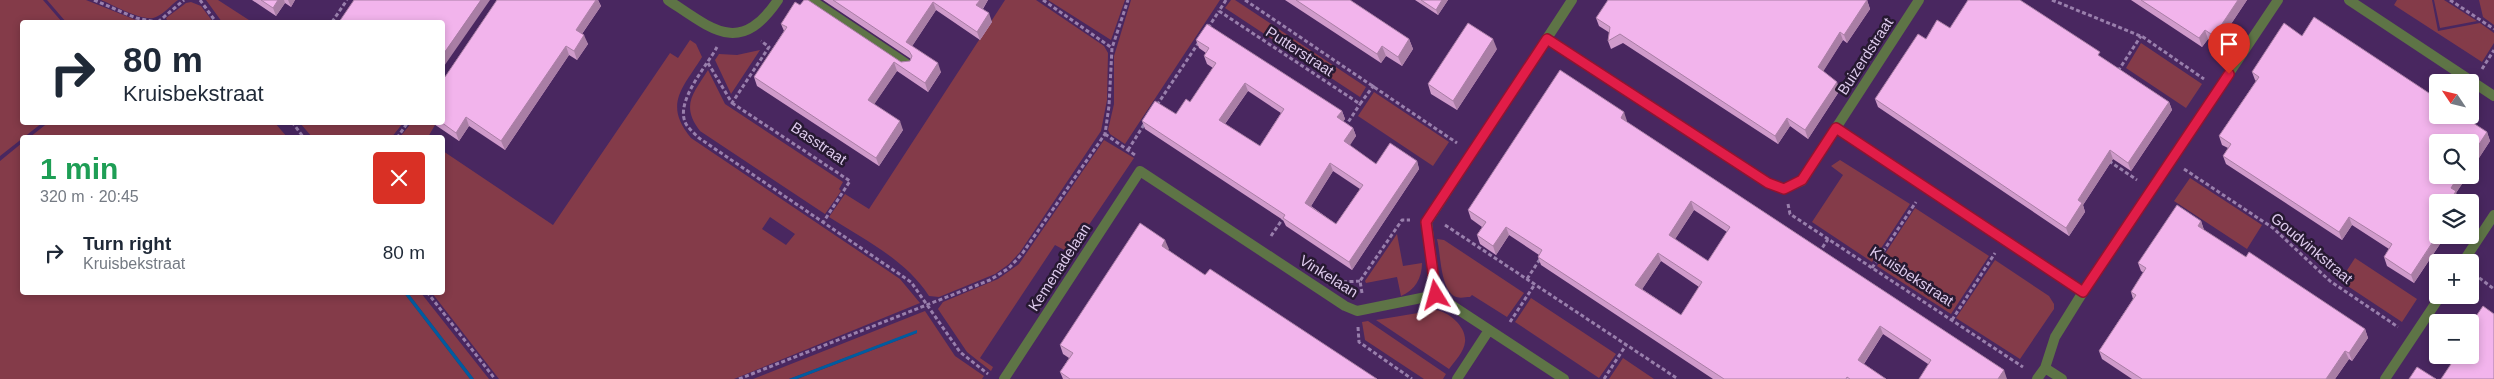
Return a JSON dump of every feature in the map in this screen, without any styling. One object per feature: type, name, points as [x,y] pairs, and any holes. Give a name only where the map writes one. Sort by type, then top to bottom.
[{"type":"street","points":[[668,0],[708,26],[725,33],[736,34],[759,24],[778,0]]},
{"type":"street","points":[[811,0],[908,65]]},
{"type":"street","points":[[1564,379],[1436,295],[1426,222],[1572,0]]},
{"type":"street","name":"Buizerdstraat","points":[[1836,128],[1919,0]]},
{"type":"street","points":[[2038,378],[2045,368],[2055,337],[2083,292],[2278,0]]},
{"type":"street","points":[[2349,0],[2494,96]]},
{"type":"street","points":[[1547,39],[1768,183],[1784,189],[1802,180],[1836,128],[2083,292]]},
{"type":"street","name":"Vinkelaan","points":[[1140,172],[1345,306],[1357,311],[1436,295]]},
{"type":"street","name":"Kemenadelaan","points":[[1004,379],[1140,172]]},
{"type":"street","points":[[2468,254],[2494,216]]},
{"type":"street","points":[[2385,379],[2435,304]]},
{"type":"street","points":[[1457,379],[1489,330]]},
{"type":"street","points":[[2045,368],[2062,379]]},
{"type":"path","points":[[94,0],[136,18],[146,20]]},
{"type":"path","points":[[159,20],[184,0]]},
{"type":"path","points":[[200,0],[215,20]]},
{"type":"path","points":[[333,20],[347,0]]},
{"type":"path","points":[[1043,0],[1112,48]]},
{"type":"path","points":[[739,379],[927,303],[990,280],[1009,268],[1039,231],[1105,134],[1109,106],[1112,48],[1128,0]]},
{"type":"path","points":[[1154,109],[1226,0]]},
{"type":"path","name":"Putterstraat","points":[[1245,0],[1374,84],[1472,153]]},
{"type":"path","points":[[2052,0],[2141,36],[2219,89]]},
{"type":"path","points":[[2450,0],[2494,29]]},
{"type":"path","name":"Putterstraat","points":[[1219,11],[1360,104]]},
{"type":"path","points":[[732,103],[768,47],[747,30]]},
{"type":"path","points":[[725,33],[684,99],[683,110],[686,123],[699,138],[824,221],[911,282],[960,352],[991,376]]},
{"type":"path","points":[[2115,75],[2141,36]]},
{"type":"path","name":"Basstraat","points":[[708,63],[732,103],[850,181],[824,221]]},
{"type":"path","points":[[1344,129],[1374,84]]},
{"type":"path","points":[[1128,150],[1149,117]]},
{"type":"path","points":[[1105,134],[1138,157],[1140,172]]},
{"type":"path","points":[[2105,159],[2152,190]]},
{"type":"path","name":"Goudvinkstraat","points":[[2172,160],[2273,228],[2330,281],[2413,337]]},
{"type":"path","points":[[1872,268],[1925,187]]},
{"type":"path","name":"Kruisbekstraat","points":[[1784,189],[1790,214],[2038,378]]},
{"type":"path","points":[[1261,251],[1288,210]]},
{"type":"path","points":[[1360,281],[1402,220],[1444,224],[1678,379]]},
{"type":"path","points":[[1817,255],[1828,238]]},
{"type":"path","points":[[1952,320],[2004,240]]},
{"type":"path","points":[[1527,279],[1543,254]]},
{"type":"path","points":[[2479,279],[2494,289]]},
{"type":"path","points":[[1500,337],[1535,284]]},
{"type":"path","points":[[428,295],[496,379]]},
{"type":"path","points":[[1357,311],[1359,342],[1412,379]]},
{"type":"path","points":[[1604,379],[1626,344]]},
{"type":"shaded area","points":[[0,0],[43,0],[60,20],[20,20],[20,125],[39,125],[27,135],[20,135],[20,140],[0,156]]},
{"type":"shaded area","points":[[47,0],[86,0],[136,20],[64,20]]},
{"type":"shaded area","points":[[101,0],[178,0],[162,14],[156,17],[144,18]]},
{"type":"shaded area","points":[[206,0],[218,0],[249,20],[221,20]]},
{"type":"shaded area","points":[[1005,0],[1036,0],[1104,46],[1108,53],[1107,100],[1101,131],[1020,252],[1009,264],[995,274],[939,297],[929,296],[920,283],[897,261],[829,217],[845,194],[869,209]]},
{"type":"shaded area","points":[[1048,0],[1125,0],[1111,40]]},
{"type":"shaded area","points":[[1131,0],[1220,0],[1125,144],[1110,134],[1108,130],[1114,104],[1114,56]]},
{"type":"shaded area","points":[[1231,0],[1235,0],[1366,87],[1360,97],[1225,8]]},
{"type":"shaded area","points":[[2397,0],[2432,0],[2438,31],[2480,23],[2494,33],[2494,43],[2482,62],[2394,5]]},
{"type":"shaded area","points":[[2434,0],[2444,0],[2477,21],[2440,28]]},
{"type":"shaded area","points":[[2479,0],[2494,0],[2494,25],[2483,17]]},
{"type":"shaded area","points":[[191,2],[201,6],[212,20],[167,20],[166,18],[186,3]]},
{"type":"shaded area","points":[[690,40],[696,44],[702,57],[683,87],[677,106],[678,115],[691,138],[900,279],[920,303],[734,379],[499,379],[434,295],[445,295],[445,152],[553,225],[670,53],[678,58]],"holes":[[[770,217],[795,234],[786,245],[762,229]]]},
{"type":"shaded area","points":[[2141,43],[2202,84],[2186,108],[2126,68]]},
{"type":"shaded area","points":[[760,50],[731,94],[715,60],[719,54],[737,55]]},
{"type":"shaded area","points":[[708,70],[725,104],[843,182],[839,189],[841,191],[825,214],[700,131],[694,122],[690,106],[694,93]]},
{"type":"shaded area","points":[[1374,92],[1449,142],[1433,166],[1358,116]]},
{"type":"shaded area","points":[[45,125],[277,125],[285,135],[33,135]]},
{"type":"shaded area","points":[[302,125],[401,125],[393,135],[310,135]]},
{"type":"shaded area","points":[[410,125],[435,125],[429,135],[402,135]]},
{"type":"shaded area","points":[[1104,140],[1134,158],[1070,253],[1055,245],[980,358],[993,367],[991,371],[967,352],[938,309],[943,302],[998,279],[1019,264]]},
{"type":"shaded area","points":[[20,145],[20,295],[406,295],[470,379],[0,379],[0,161]]},
{"type":"shaded area","points":[[1840,160],[1910,204],[1872,262],[1812,222],[1843,175],[1831,166]]},
{"type":"shaded area","points":[[2190,178],[2262,225],[2247,249],[2174,201]]},
{"type":"shaded area","points":[[1915,208],[1989,256],[1951,314],[1877,266]]},
{"type":"shaded area","points":[[1397,234],[1403,266],[1422,263],[1421,274],[1417,283],[1401,296],[1397,277],[1366,283],[1365,281]]},
{"type":"shaded area","points":[[1437,239],[1444,240],[1524,293],[1507,317],[1472,295],[1470,297],[1458,297],[1449,291],[1442,270]]},
{"type":"shaded area","points":[[2355,258],[2417,299],[2402,322],[2340,281]]},
{"type":"shaded area","points":[[1995,260],[2049,296],[2054,304],[2054,309],[2020,359],[1956,318]]},
{"type":"shaded area","points":[[410,295],[423,295],[489,379],[474,379]]},
{"type":"shaded area","points":[[1531,298],[1616,354],[1599,378],[1515,322]]},
{"type":"shaded area","points":[[1436,310],[1441,311],[1456,321],[1465,336],[1463,349],[1449,369],[1376,320]]},
{"type":"shaded area","points":[[925,311],[955,356],[984,376],[982,379],[797,379],[917,333],[916,331],[789,379],[753,379]]},
{"type":"shaded area","points":[[1368,321],[1446,374],[1443,379],[1424,379],[1365,340],[1362,322]]},
{"type":"shaded area","points":[[1623,358],[1654,379],[1609,379]]},
{"type":"water","points":[[406,295],[410,295],[474,379],[470,379]]},
{"type":"water","points":[[917,330],[917,333],[797,379],[789,379]]},
{"type":"building","points":[[261,0],[278,0],[273,8]]},
{"type":"building","points":[[354,0],[481,0],[445,52],[445,20],[340,20]]},
{"type":"building","points":[[497,0],[596,0],[576,30],[584,35],[574,51],[566,46],[501,141],[466,117],[456,133],[445,125],[445,77]]},
{"type":"building","points":[[804,0],[808,0],[901,62],[910,61],[912,56],[909,51],[833,0],[980,0],[976,5],[989,13],[977,32],[933,2],[906,42],[938,63],[925,83],[894,62],[868,100],[900,121],[876,158],[754,77],[787,27],[781,24],[795,2],[800,5]]},
{"type":"building","points":[[1296,0],[1350,0],[1409,39],[1398,57],[1382,46],[1377,54]]},
{"type":"building","points":[[1421,0],[1442,0],[1436,10]]},
{"type":"building","points":[[1608,0],[1867,0],[1844,35],[1840,32],[1818,67],[1837,82],[1805,130],[1787,118],[1775,136],[1620,34],[1608,41],[1610,27],[1596,18]]},
{"type":"building","points":[[1968,0],[2020,0],[2100,52],[2098,55],[2169,102],[2128,163],[2110,150],[2078,200],[2082,203],[2066,228],[1875,99],[1918,34],[1926,39],[1937,20],[1950,28]]},
{"type":"building","points":[[2141,0],[2238,0],[2214,36],[2205,30],[2199,38]]},
{"type":"building","points":[[2314,17],[2429,93],[2429,124],[2475,124],[2487,132],[2479,144],[2479,134],[2429,134],[2429,184],[2453,184],[2451,188],[2456,191],[2454,194],[2429,194],[2429,244],[2431,244],[2411,275],[2384,257],[2392,244],[2349,217],[2339,232],[2223,156],[2231,144],[2219,136],[2259,77],[2252,72],[2284,23],[2302,36]]},
{"type":"building","points":[[1468,23],[1493,39],[1453,101],[1428,84]]},
{"type":"building","points":[[1207,24],[1342,111],[1337,117],[1353,128],[1344,141],[1376,164],[1390,143],[1417,161],[1349,262],[1283,218],[1285,215],[1142,121],[1155,101],[1176,114],[1186,99],[1190,102],[1216,63],[1204,56],[1209,48],[1196,40]],"holes":[[[1245,83],[1284,109],[1260,146],[1219,120]],[[1330,163],[1363,185],[1336,224],[1305,203]]]},
{"type":"building","points":[[1560,70],[1624,112],[1621,118],[2004,370],[1998,379],[1919,379],[1931,360],[1880,326],[1858,360],[1886,379],[1850,379],[1847,377],[1846,379],[1724,379],[1538,257],[1542,250],[1506,227],[1493,246],[1477,235],[1486,222],[1468,210]],"holes":[[[1691,201],[1730,227],[1708,261],[1669,235]],[[1658,253],[1702,282],[1681,315],[1635,285]]]},
{"type":"building","points":[[2177,205],[2201,221],[2198,226],[2246,257],[2249,252],[2365,329],[2349,353],[2345,351],[2326,379],[2142,379],[2099,351],[2136,295],[2131,292],[2146,268],[2138,263]]},
{"type":"building","points":[[1140,223],[1165,240],[1162,246],[1205,275],[1210,269],[1377,379],[1070,379],[1060,372],[1073,353],[1060,345]]},
{"type":"building","points":[[2483,306],[2494,314],[2494,379],[2441,379],[2451,364],[2479,364],[2478,314]]},
{"type":"building","points":[[2417,367],[2436,379],[2409,379]]},
{"type":"route","points":[[1436,295],[1426,222],[1547,39],[1768,183],[1784,189],[1802,180],[1836,128],[2083,292],[2229,74]]}]
